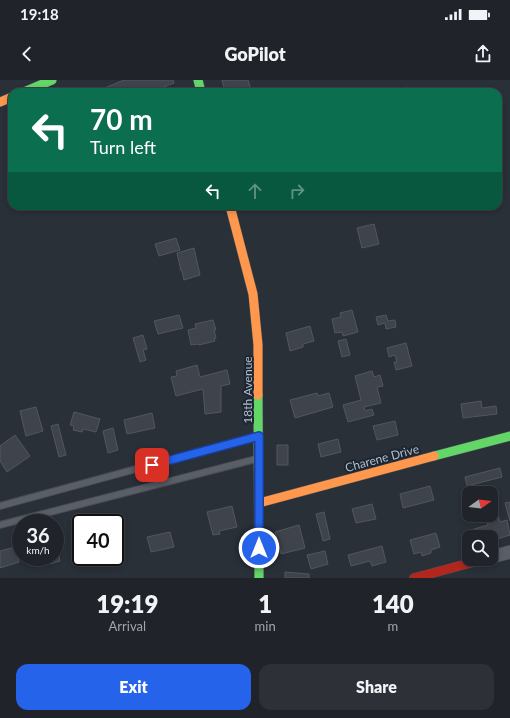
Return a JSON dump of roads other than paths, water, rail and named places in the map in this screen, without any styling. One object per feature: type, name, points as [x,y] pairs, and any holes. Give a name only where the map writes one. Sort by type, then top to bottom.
[{"type":"street","points":[[33,88],[52,80]]},
{"type":"street","name":"18th Avenue","points":[[231,210],[253,294],[258,345],[259,578]]},
{"type":"street","name":"Charene Drive","points":[[259,503],[510,436]]},
{"type":"street","points":[[498,556],[510,552]]},
{"type":"street","points":[[414,578],[462,565]]},
{"type":"lane","points":[[0,506],[259,436]]},
{"type":"lane","points":[[0,525],[259,458]]}]
